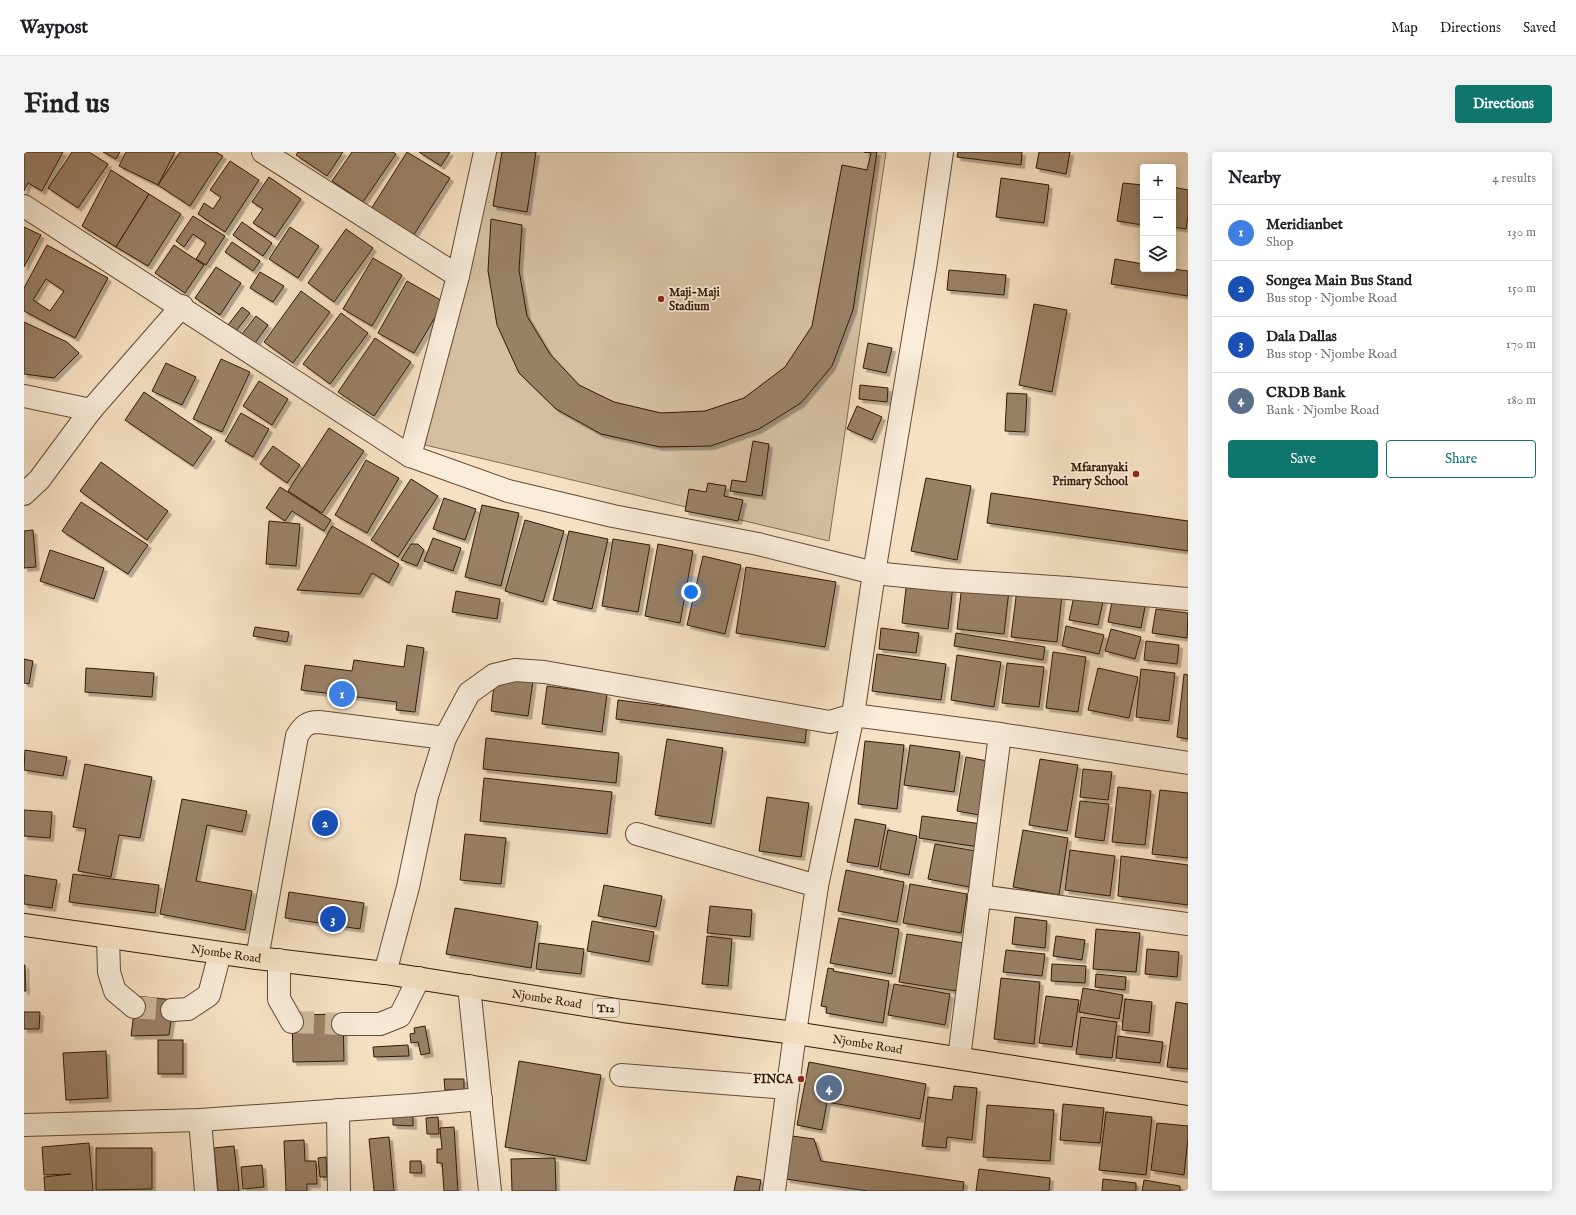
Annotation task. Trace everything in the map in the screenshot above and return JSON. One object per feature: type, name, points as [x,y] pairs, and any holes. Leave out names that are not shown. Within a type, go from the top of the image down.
[{"type":"highway","name":"Njombe Road","points":[[24,925],[257,958],[385,973],[623,1011],[795,1033],[1188,1094]]},
{"type":"street","points":[[263,152],[458,276]]},
{"type":"street","points":[[410,456],[458,276],[485,152]]},
{"type":"street","points":[[774,1191],[795,1033],[817,886],[853,715],[874,573],[926,262],[942,152]]},
{"type":"street","points":[[24,206],[182,306],[410,456],[508,491],[612,516],[758,544],[874,573],[1188,599]]},
{"type":"street","points":[[24,494],[39,480],[91,410],[182,306]]},
{"type":"street","points":[[24,396],[91,410]]},
{"type":"street","points":[[385,973],[408,887],[427,796],[445,738],[469,693],[494,675],[515,670],[544,672],[830,722],[853,715],[1000,734],[1188,763]]},
{"type":"street","points":[[257,958],[297,736],[304,726],[311,722],[319,722],[445,738]]},
{"type":"street","points":[[959,1058],[1000,734]]},
{"type":"street","points":[[637,834],[817,886]]},
{"type":"street","points":[[979,896],[1188,924]]},
{"type":"street","points":[[108,937],[109,972],[115,991],[134,1007]]},
{"type":"street","points":[[172,1010],[188,1010],[209,995],[220,953]]},
{"type":"street","points":[[278,960],[278,999],[292,1022]]},
{"type":"street","points":[[343,1024],[380,1024],[400,1016],[418,978]]},
{"type":"street","points":[[469,986],[490,1191]]},
{"type":"street","points":[[621,1074],[788,1088]]},
{"type":"street","points":[[24,1125],[200,1120],[481,1099]]},
{"type":"street","points":[[338,1110],[339,1191]]},
{"type":"street","points":[[200,1120],[206,1191]]},
{"type":"shaded area","name":"Maji-Maji Stadium","points":[[489,152],[886,152],[829,541],[425,445]]},
{"type":"building","points":[[25,152],[63,152],[42,191],[28,183],[24,191]]},
{"type":"building","points":[[72,152],[89,152],[108,164],[78,208],[48,188]]},
{"type":"building","points":[[103,152],[120,152],[116,159]]},
{"type":"building","points":[[126,152],[175,152],[158,185],[119,166]]},
{"type":"building","points":[[180,152],[216,152],[223,156],[190,206],[158,185]]},
{"type":"building","points":[[298,152],[343,152],[327,176],[296,155]]},
{"type":"building","points":[[352,152],[393,152],[396,154],[363,202],[332,181]]},
{"type":"building","points":[[407,152],[450,178],[413,236],[371,209]]},
{"type":"building","points":[[419,152],[450,152],[441,166]]},
{"type":"building","points":[[502,152],[536,152],[527,212],[493,206]]},
{"type":"building","points":[[864,152],[877,152],[853,310],[832,366],[801,403],[759,429],[711,446],[660,447],[601,434],[556,409],[519,373],[497,325],[488,271],[491,219],[522,225],[519,270],[527,316],[550,354],[579,385],[614,402],[661,413],[705,411],[744,398],[785,367],[812,326],[842,165],[867,170],[871,153]]},
{"type":"building","points":[[958,152],[1022,152],[1021,165],[957,157]]},
{"type":"building","points":[[1039,152],[1070,152],[1066,174],[1036,168]]},
{"type":"building","points":[[230,161],[259,180],[225,232],[198,214],[204,203],[213,209],[221,197],[210,190]]},
{"type":"building","points":[[111,170],[149,194],[116,247],[82,226]]},
{"type":"building","points":[[269,177],[301,199],[275,237],[253,223],[263,209],[252,202]]},
{"type":"building","points":[[1001,178],[1049,185],[1044,223],[996,217]]},
{"type":"building","points":[[1123,183],[1140,185],[1140,225],[1117,221]]},
{"type":"building","points":[[1176,188],[1188,190],[1188,216],[1186,229],[1176,227]]},
{"type":"building","points":[[149,194],[181,214],[148,266],[116,247]]},
{"type":"building","points":[[193,216],[225,236],[206,265],[196,259],[206,243],[193,234],[184,247],[176,241]]},
{"type":"building","points":[[242,222],[272,243],[263,256],[233,235]]},
{"type":"building","points":[[24,227],[41,235],[24,267]]},
{"type":"building","points":[[290,227],[319,246],[298,278],[269,259]]},
{"type":"building","points":[[346,229],[373,248],[334,302],[308,283]]},
{"type":"building","points":[[232,242],[260,261],[253,271],[225,252]]},
{"type":"building","points":[[47,245],[108,278],[75,338],[24,311],[24,288]],"holes":[[[46,279],[64,291],[50,311],[33,300]]]},
{"type":"building","points":[[174,245],[204,265],[185,293],[155,273]]},
{"type":"building","points":[[373,258],[402,275],[372,326],[343,309]]},
{"type":"building","points":[[1115,259],[1140,263],[1140,272],[1176,272],[1176,269],[1188,271],[1188,296],[1111,284]]},
{"type":"building","points":[[216,267],[241,283],[220,315],[195,298]]},
{"type":"building","points":[[949,270],[1006,275],[1004,295],[947,290]]},
{"type":"building","points":[[260,272],[284,286],[273,302],[250,288]]},
{"type":"building","points":[[407,281],[444,302],[414,353],[378,333]]},
{"type":"building","points":[[301,291],[330,312],[293,363],[264,342]]},
{"type":"building","points":[[1034,304],[1067,310],[1052,392],[1019,385]]},
{"type":"building","points":[[242,307],[250,313],[236,331],[228,325]]},
{"type":"building","points":[[341,313],[368,333],[330,384],[303,364]]},
{"type":"building","points":[[256,316],[268,325],[255,343],[242,334]]},
{"type":"building","points":[[24,322],[67,342],[79,353],[54,378],[24,374]]},
{"type":"building","points":[[375,338],[411,362],[374,416],[338,392]]},
{"type":"building","points":[[868,343],[892,348],[886,373],[863,368]]},
{"type":"building","points":[[221,359],[250,372],[222,432],[193,419]]},
{"type":"building","points":[[166,363],[196,377],[182,405],[152,391]]},
{"type":"building","points":[[259,381],[288,399],[272,425],[243,406]]},
{"type":"building","points":[[860,385],[888,388],[887,402],[859,399]]},
{"type":"building","points":[[144,392],[212,438],[193,466],[125,420]]},
{"type":"building","points":[[1007,393],[1027,394],[1025,432],[1005,431]]},
{"type":"building","points":[[857,406],[882,417],[872,440],[847,429]]},
{"type":"building","points":[[241,413],[269,429],[253,457],[225,441]]},
{"type":"building","points":[[329,428],[364,451],[322,513],[288,491]]},
{"type":"building","points":[[753,441],[769,444],[762,496],[730,491],[732,480],[746,482]]},
{"type":"building","points":[[273,446],[300,465],[287,483],[260,464]]},
{"type":"building","points":[[366,460],[399,478],[367,533],[335,515]]},
{"type":"building","points":[[101,462],[168,511],[147,540],[80,491]]},
{"type":"building","points":[[926,478],[971,486],[957,560],[911,551]]},
{"type":"building","points":[[411,479],[438,496],[398,557],[371,540]]},
{"type":"building","points":[[708,483],[726,486],[724,496],[743,500],[738,521],[685,511],[689,489],[706,492]]},
{"type":"building","points":[[280,487],[331,520],[324,531],[292,511],[285,521],[266,508]]},
{"type":"building","points":[[991,493],[1188,521],[1188,551],[987,523]]},
{"type":"building","points":[[444,498],[476,509],[465,540],[433,529]]},
{"type":"building","points":[[81,502],[148,545],[128,574],[62,531]]},
{"type":"building","points":[[482,505],[519,513],[501,586],[465,577]]},
{"type":"building","points":[[525,520],[564,531],[543,602],[505,591]]},
{"type":"building","points":[[269,521],[300,524],[296,566],[266,564]]},
{"type":"building","points":[[332,526],[399,564],[389,583],[372,573],[360,594],[297,590]]},
{"type":"building","points":[[33,530],[36,567],[24,568],[24,531]]},
{"type":"building","points":[[569,531],[608,539],[592,609],[553,600]]},
{"type":"building","points":[[433,538],[461,548],[453,571],[424,561]]},
{"type":"building","points":[[613,539],[650,545],[638,612],[602,606]]},
{"type":"building","points":[[411,544],[418,544],[424,550],[417,566],[401,560]]},
{"type":"building","points":[[658,544],[693,551],[680,623],[645,616]]},
{"type":"building","points":[[50,550],[104,568],[94,599],[40,581]]},
{"type":"building","points":[[703,556],[741,565],[725,634],[687,625]]},
{"type":"building","points":[[746,567],[836,582],[825,647],[736,633]]},
{"type":"building","points":[[907,580],[953,586],[948,629],[902,623]]},
{"type":"building","points":[[962,584],[1009,590],[1004,634],[957,629]]},
{"type":"building","points":[[1017,589],[1062,594],[1057,642],[1011,637]]},
{"type":"building","points":[[456,591],[500,599],[497,619],[452,612]]},
{"type":"building","points":[[1075,591],[1104,597],[1098,625],[1069,620]]},
{"type":"building","points":[[1113,596],[1146,602],[1141,628],[1108,622]]},
{"type":"building","points":[[1156,609],[1188,613],[1187,638],[1152,633]]},
{"type":"building","points":[[1066,626],[1104,635],[1099,654],[1062,646]]},
{"type":"building","points":[[255,627],[289,632],[287,642],[253,636]]},
{"type":"building","points":[[881,628],[919,633],[916,653],[879,649]]},
{"type":"building","points":[[1111,629],[1141,637],[1135,659],[1105,651]]},
{"type":"building","points":[[956,633],[1045,647],[1043,660],[954,646]]},
{"type":"building","points":[[1146,641],[1179,645],[1177,664],[1144,660]]},
{"type":"building","points":[[407,645],[424,648],[415,712],[396,710],[397,702],[301,690],[305,665],[352,671],[354,660],[404,667]]},
{"type":"building","points":[[1053,652],[1086,657],[1078,712],[1046,708]]},
{"type":"building","points":[[877,654],[946,664],[941,700],[872,691]]},
{"type":"building","points":[[957,655],[1001,662],[994,707],[951,700]]},
{"type":"building","points":[[24,659],[33,661],[29,684],[24,683]]},
{"type":"building","points":[[1007,663],[1044,667],[1039,707],[1002,703]]},
{"type":"building","points":[[86,668],[154,673],[152,697],[85,692]]},
{"type":"building","points":[[1098,668],[1138,677],[1129,718],[1088,710]]},
{"type":"building","points":[[1141,669],[1175,673],[1169,721],[1136,717]]},
{"type":"building","points":[[1184,674],[1188,675],[1188,739],[1177,737]]},
{"type":"building","points":[[495,676],[533,681],[528,716],[491,711]]},
{"type":"building","points":[[547,686],[607,694],[602,732],[542,724]]},
{"type":"building","points":[[618,700],[807,724],[805,743],[616,719]]},
{"type":"building","points":[[486,738],[619,753],[616,783],[483,769]]},
{"type":"building","points":[[667,739],[723,748],[711,824],[655,815]]},
{"type":"building","points":[[865,741],[904,745],[897,809],[858,804]]},
{"type":"building","points":[[910,745],[960,752],[954,792],[904,785]]},
{"type":"building","points":[[25,750],[67,757],[63,776],[24,770]]},
{"type":"building","points":[[966,757],[993,762],[985,816],[957,811]]},
{"type":"building","points":[[1040,759],[1078,765],[1067,831],[1029,825]]},
{"type":"building","points":[[85,764],[152,777],[140,838],[119,835],[111,877],[78,871],[86,829],[73,827]]},
{"type":"building","points":[[1083,769],[1112,772],[1108,800],[1080,797]]},
{"type":"building","points":[[484,778],[612,792],[607,834],[480,821]]},
{"type":"building","points":[[1118,787],[1151,791],[1145,845],[1112,842]]},
{"type":"building","points":[[1160,790],[1188,793],[1188,858],[1152,854]]},
{"type":"building","points":[[767,797],[809,803],[801,857],[759,851]]},
{"type":"building","points":[[182,799],[247,811],[242,832],[207,825],[196,881],[252,891],[245,930],[160,914]]},
{"type":"building","points":[[1080,801],[1109,804],[1104,841],[1075,837]]},
{"type":"building","points":[[24,810],[52,812],[50,838],[24,836]]},
{"type":"building","points":[[922,816],[982,824],[979,847],[919,838]]},
{"type":"building","points":[[855,819],[886,825],[878,867],[847,862]]},
{"type":"building","points":[[888,830],[917,836],[909,875],[880,869]]},
{"type":"building","points":[[1023,830],[1068,838],[1059,895],[1013,887]]},
{"type":"building","points":[[465,834],[506,838],[501,884],[460,880]]},
{"type":"building","points":[[935,844],[976,851],[969,887],[928,879]]},
{"type":"building","points":[[1070,850],[1115,856],[1110,896],[1065,890]]},
{"type":"building","points":[[1121,856],[1188,865],[1188,905],[1118,896]]},
{"type":"building","points":[[846,870],[904,882],[897,922],[838,911]]},
{"type":"building","points":[[73,874],[159,885],[155,913],[69,902]]},
{"type":"building","points":[[24,875],[57,880],[52,908],[24,904]]},
{"type":"building","points":[[910,884],[967,894],[961,933],[903,923]]},
{"type":"building","points":[[604,885],[662,896],[656,927],[598,916]]},
{"type":"building","points":[[289,892],[364,903],[360,929],[285,918]]},
{"type":"building","points":[[710,906],[752,910],[750,937],[707,933]]},
{"type":"building","points":[[455,908],[538,922],[531,968],[446,954]]},
{"type":"building","points":[[1015,917],[1047,921],[1045,948],[1012,944]]},
{"type":"building","points":[[839,918],[899,929],[892,974],[830,963]]},
{"type":"building","points":[[592,921],[654,932],[649,962],[587,951]]},
{"type":"building","points":[[1096,929],[1140,933],[1136,972],[1093,969]]},
{"type":"building","points":[[907,934],[964,943],[956,991],[899,982]]},
{"type":"building","points":[[707,936],[732,939],[728,986],[702,984]]},
{"type":"building","points":[[1056,936],[1085,940],[1082,960],[1053,956]]},
{"type":"building","points":[[539,943],[584,949],[581,974],[536,969]]},
{"type":"building","points":[[1147,949],[1179,952],[1177,977],[1145,974]]},
{"type":"building","points":[[1006,950],[1045,954],[1042,976],[1003,972]]},
{"type":"building","points":[[1052,964],[1086,966],[1085,983],[1051,981]]},
{"type":"building","points":[[25,965],[26,991],[24,991]]},
{"type":"building","points":[[828,968],[834,969],[833,971],[889,981],[883,1023],[826,1013],[827,1007],[821,1006]]},
{"type":"building","points":[[1096,974],[1126,977],[1125,990],[1095,987]]},
{"type":"building","points":[[1001,978],[1040,982],[1034,1044],[994,1039]]},
{"type":"building","points":[[894,984],[950,994],[945,1025],[888,1015]]},
{"type":"building","points":[[1083,988],[1123,995],[1119,1019],[1079,1012]]},
{"type":"building","points":[[136,996],[174,1000],[169,1035],[131,1036]]},
{"type":"building","points":[[1046,996],[1079,1000],[1072,1047],[1039,1043]]},
{"type":"building","points":[[1125,999],[1152,1002],[1149,1033],[1122,1030]]},
{"type":"building","points":[[1176,1002],[1188,1004],[1188,1069],[1167,1067]]},
{"type":"building","points":[[24,1012],[40,1012],[39,1029],[24,1029]]},
{"type":"building","points":[[343,1014],[344,1061],[293,1062],[292,1015]]},
{"type":"building","points":[[1081,1017],[1117,1022],[1112,1058],[1076,1054]]},
{"type":"building","points":[[425,1026],[430,1053],[421,1055],[418,1042],[411,1043],[410,1034],[415,1033],[414,1028]]},
{"type":"building","points":[[1118,1036],[1163,1042],[1160,1063],[1116,1058]]},
{"type":"building","points":[[158,1040],[183,1040],[183,1074],[158,1074]]},
{"type":"building","points":[[408,1045],[409,1056],[374,1057],[373,1047]]},
{"type":"building","points":[[106,1051],[108,1098],[66,1100],[63,1053]]},
{"type":"building","points":[[519,1061],[601,1075],[586,1161],[505,1147]]},
{"type":"building","points":[[809,1062],[926,1084],[920,1119],[827,1102],[822,1130],[797,1125]]},
{"type":"building","points":[[444,1079],[464,1079],[464,1090],[445,1090]]},
{"type":"building","points":[[954,1086],[977,1088],[972,1140],[947,1137],[946,1148],[922,1146],[928,1097],[952,1100]]},
{"type":"building","points":[[1063,1104],[1104,1108],[1100,1143],[1060,1140]]},
{"type":"building","points":[[987,1105],[1054,1110],[1050,1161],[983,1157]]},
{"type":"building","points":[[1106,1112],[1152,1117],[1146,1175],[1099,1170]]},
{"type":"building","points":[[393,1114],[413,1115],[413,1126],[393,1125]]},
{"type":"building","points":[[438,1117],[439,1134],[427,1134],[426,1118]]},
{"type":"building","points":[[1157,1123],[1188,1126],[1184,1175],[1151,1170]]},
{"type":"building","points":[[454,1127],[458,1191],[444,1191],[442,1163],[437,1163],[437,1149],[442,1149],[440,1128]]},
{"type":"building","points":[[792,1136],[814,1139],[821,1161],[964,1182],[963,1191],[868,1191],[786,1179]]},
{"type":"building","points":[[389,1137],[394,1191],[374,1191],[369,1139]]},
{"type":"building","points":[[304,1140],[305,1161],[316,1161],[317,1184],[307,1184],[307,1191],[286,1191],[284,1141]]},
{"type":"building","points":[[89,1143],[93,1191],[45,1191],[44,1177],[71,1174],[44,1175],[42,1147]]},
{"type":"building","points":[[234,1146],[239,1191],[218,1191],[214,1148]]},
{"type":"building","points":[[96,1148],[152,1148],[152,1189],[96,1190]]},
{"type":"building","points":[[326,1157],[327,1177],[320,1177],[318,1158]]},
{"type":"building","points":[[555,1158],[556,1191],[512,1191],[511,1159]]},
{"type":"building","points":[[410,1161],[421,1161],[422,1173],[410,1173]]},
{"type":"building","points":[[262,1165],[264,1187],[243,1189],[241,1167]]},
{"type":"building","points":[[979,1169],[1050,1178],[1049,1191],[976,1191]]},
{"type":"building","points":[[737,1176],[761,1180],[759,1191],[734,1191]]},
{"type":"building","points":[[1103,1179],[1136,1183],[1136,1191],[1102,1191]]},
{"type":"building","points":[[1144,1180],[1180,1186],[1180,1191],[1142,1191]]},
{"type":"tunnel","points":[[134,1007],[172,1010]]},
{"type":"tunnel","points":[[292,1022],[343,1024]]},
{"type":"place","name":"Maji-Maji Stadium","points":[[661,299]]},
{"type":"place","name":"Mfaranyaki Primary School","points":[[1136,474]]},
{"type":"place","name":"Meridianbet","points":[[342,694]]},
{"type":"place","name":"Songea Main Bus Stand","points":[[325,823]]},
{"type":"place","name":"Dala Dallas","points":[[333,919]]},
{"type":"place","name":"FINCA","points":[[801,1079]]},
{"type":"place","name":"CRDB Bank","points":[[829,1088]]}]
